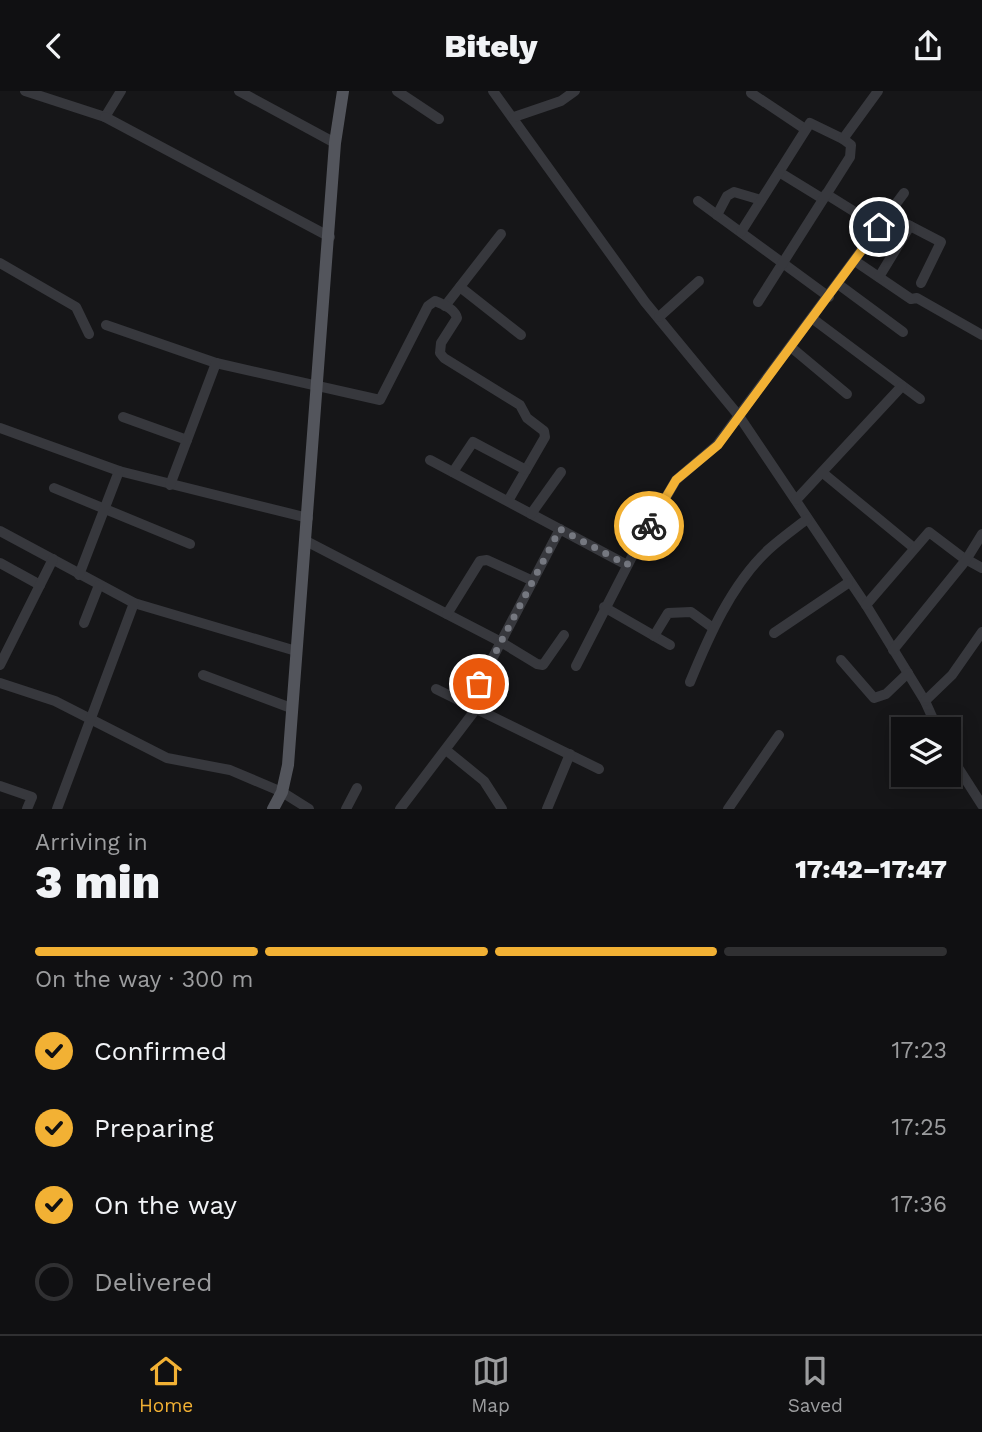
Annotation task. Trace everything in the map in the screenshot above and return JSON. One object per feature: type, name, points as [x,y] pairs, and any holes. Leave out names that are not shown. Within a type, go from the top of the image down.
[{"type":"main road","points":[[273,809],[282,792],[288,765],[335,143],[343,91]]},
{"type":"street","points":[[25,91],[105,117],[330,237]]},
{"type":"street","points":[[105,117],[121,91]]},
{"type":"street","points":[[239,91],[335,143]]},
{"type":"street","points":[[397,91],[439,119]]},
{"type":"street","points":[[493,91],[514,117],[572,204],[738,416],[796,500],[848,583],[866,605],[932,717]]},
{"type":"street","points":[[514,117],[561,101],[575,91]]},
{"type":"street","points":[[843,139],[878,91]]},
{"type":"street","points":[[751,93],[805,129]]},
{"type":"street","points":[[741,232],[805,129],[814,123],[851,145],[852,152],[758,302]]},
{"type":"street","points":[[779,172],[879,227]]},
{"type":"street","points":[[717,215],[727,196],[734,192],[761,200]]},
{"type":"street","points":[[576,666],[604,607],[676,480],[718,445],[904,193]]},
{"type":"street","points":[[698,201],[829,297]]},
{"type":"street","points":[[889,215],[941,242],[920,283]]},
{"type":"street","points":[[879,277],[910,226]]},
{"type":"street","points":[[445,306],[501,234]]},
{"type":"street","points":[[855,261],[911,299],[918,298],[980,331]]},
{"type":"street","points":[[0,263],[76,307],[89,334]]},
{"type":"street","points":[[659,317],[699,281]]},
{"type":"street","points":[[838,284],[903,332]]},
{"type":"street","points":[[460,287],[521,335]]},
{"type":"street","points":[[106,325],[216,363],[380,400],[428,306],[435,301],[454,311],[457,318],[441,343],[440,353],[444,358],[520,405],[527,418],[544,431],[545,437],[508,501]]},
{"type":"street","points":[[813,319],[920,398]]},
{"type":"street","points":[[792,348],[847,394]]},
{"type":"street","points":[[170,485],[216,363]]},
{"type":"street","points":[[796,500],[902,386]]},
{"type":"street","points":[[123,417],[187,440]]},
{"type":"street","points":[[0,428],[119,471],[308,518]]},
{"type":"street","points":[[453,472],[472,442],[526,470]]},
{"type":"street","points":[[430,460],[627,565]]},
{"type":"street","points":[[79,575],[119,471]]},
{"type":"street","points":[[531,514],[561,472]]},
{"type":"street","points":[[823,473],[914,548]]},
{"type":"street","points":[[54,488],[190,544]]},
{"type":"street","points":[[690,682],[713,628],[760,558],[807,519]]},
{"type":"street","points":[[400,809],[446,750],[472,707],[501,642],[560,529]]},
{"type":"street","points":[[0,531],[134,603],[296,651]]},
{"type":"street","points":[[866,605],[929,532],[965,559],[982,568]]},
{"type":"street","points":[[893,650],[982,534]]},
{"type":"street","points":[[306,541],[543,665],[564,635]]},
{"type":"street","points":[[0,665],[53,559]]},
{"type":"street","points":[[447,614],[480,561],[487,560],[533,581]]},
{"type":"street","points":[[0,563],[40,585]]},
{"type":"street","points":[[775,633],[848,583]]},
{"type":"street","points":[[84,622],[99,585]]},
{"type":"street","points":[[57,809],[134,603]]},
{"type":"street","points":[[604,607],[670,645]]},
{"type":"street","points":[[654,636],[668,613],[691,612],[713,628]]},
{"type":"street","points":[[925,701],[951,675],[982,632]]},
{"type":"street","points":[[841,660],[874,698],[886,694],[908,673]]},
{"type":"street","points":[[203,674],[291,708]]},
{"type":"street","points":[[0,683],[55,701],[167,758],[230,770],[282,792],[309,809]]},
{"type":"street","points":[[436,689],[599,769]]},
{"type":"street","points":[[728,809],[779,735]]},
{"type":"street","points":[[446,750],[484,781],[502,809]]},
{"type":"street","points":[[547,809],[570,754]]},
{"type":"street","points":[[961,771],[980,799]]},
{"type":"street","points":[[0,786],[32,797],[27,809]]},
{"type":"street","points":[[346,809],[357,788]]},
{"type":"way so far","points":[[479,684],[560,529],[627,565],[649,526]]},
{"type":"route","points":[[649,526],[676,480],[718,445],[879,227]]}]
